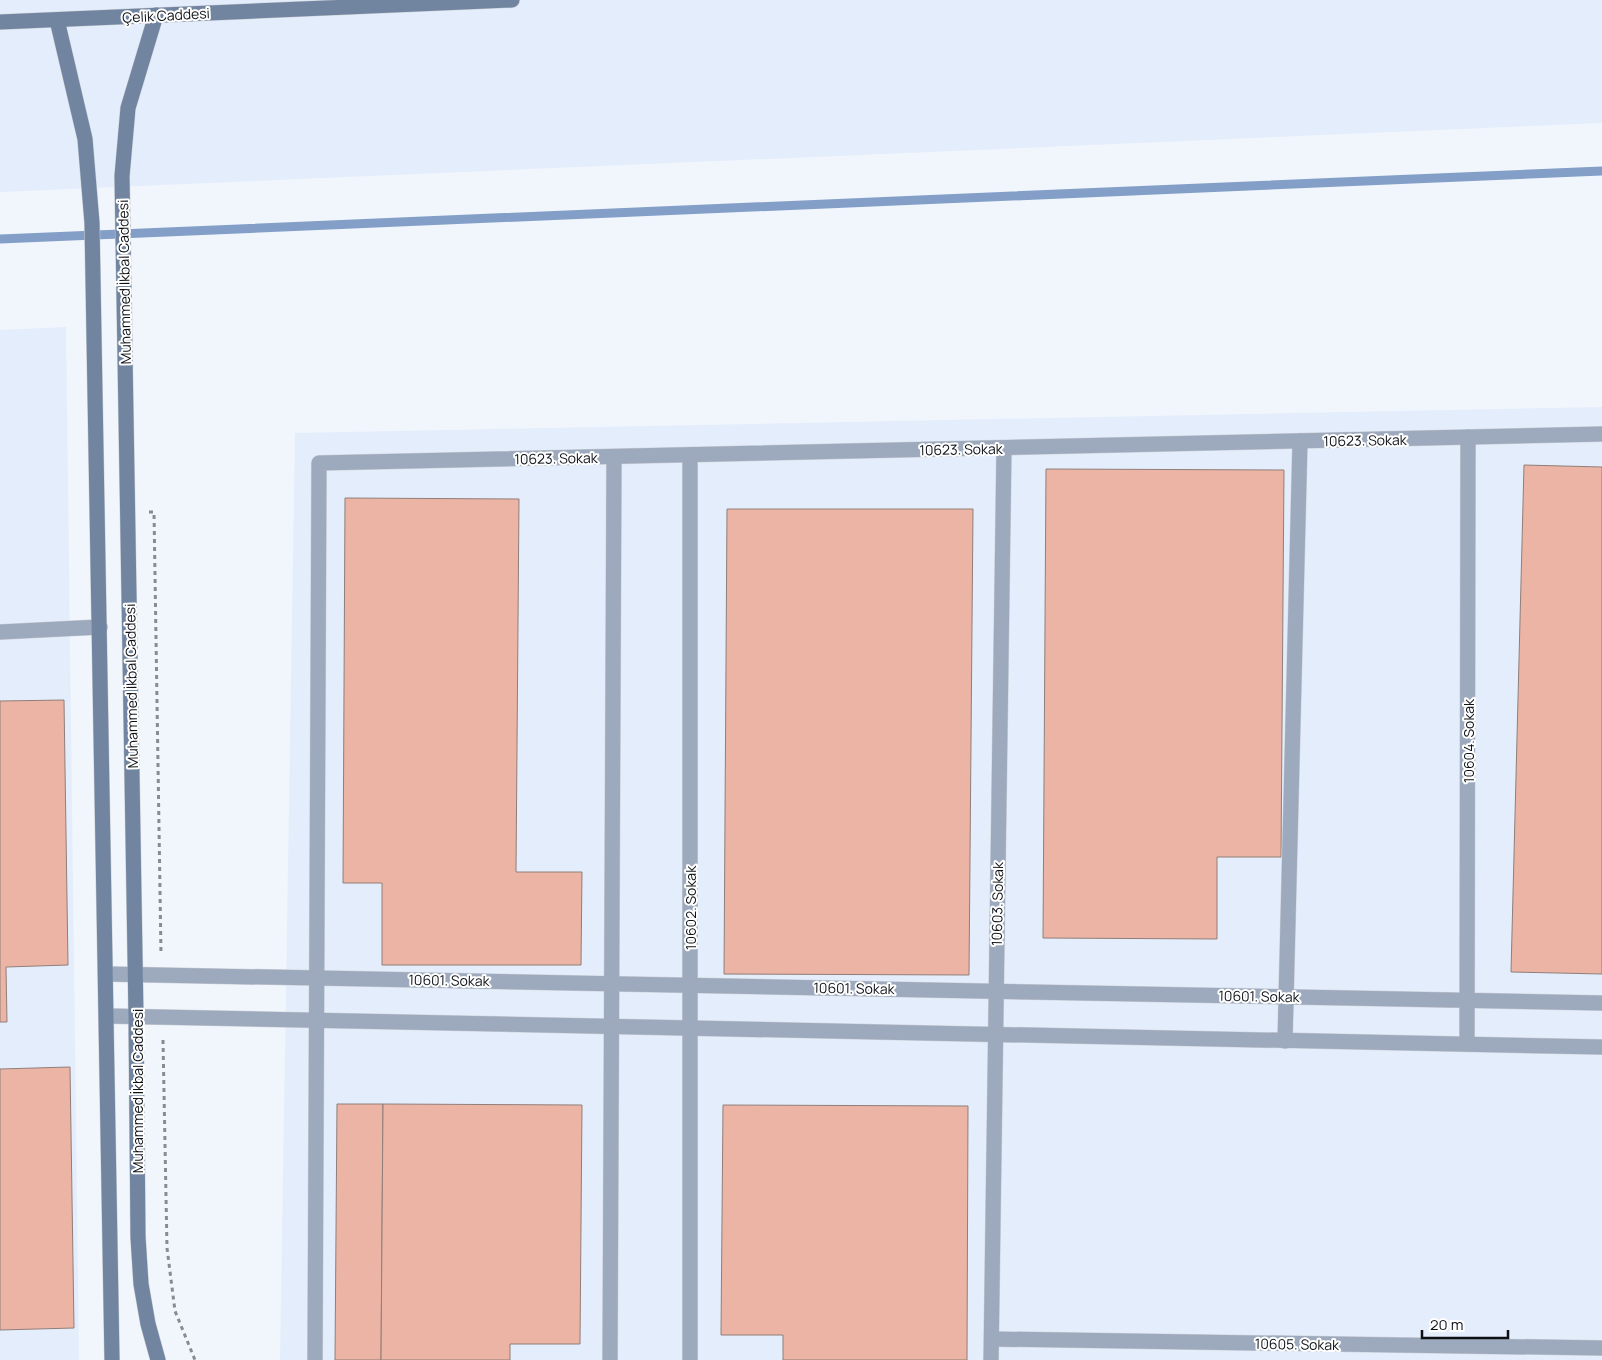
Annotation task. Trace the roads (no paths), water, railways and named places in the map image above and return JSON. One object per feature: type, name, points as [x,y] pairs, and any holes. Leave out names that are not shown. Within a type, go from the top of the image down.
[{"type":"street","name":"Çelik Caddesi","points":[[0,22],[156,15],[276,5],[512,0]]},
{"type":"street","name":"Muhammed İkbal Caddesi","points":[[156,15],[128,108],[122,176],[140,1274],[148,1324],[158,1360]]},
{"type":"street","name":"Muhammed İkbal Caddesi","points":[[57,20],[85,140],[89,175],[94,305],[112,1360]]},
{"type":"street","name":"10623. Sokak","points":[[316,977],[319,463],[1602,434]]},
{"type":"street","name":"10604. Sokak","points":[[1467,1044],[1468,437]]},
{"type":"street","points":[[1285,1041],[1300,441]]},
{"type":"street","name":"10603. Sokak","points":[[991,1360],[1004,448]]},
{"type":"street","name":"10602. Sokak","points":[[690,455],[690,1360]]},
{"type":"street","points":[[610,1360],[614,457]]},
{"type":"street","points":[[0,632],[100,627]]},
{"type":"street","name":"10601. Sokak","points":[[106,974],[1602,1002]]},
{"type":"street","points":[[315,1360],[316,977]]},
{"type":"street","points":[[107,1016],[1602,1047]]},
{"type":"street","name":"10605. Sokak","points":[[992,1340],[1602,1348]]},
{"type":"waterway","points":[[0,239],[1602,171]]}]
